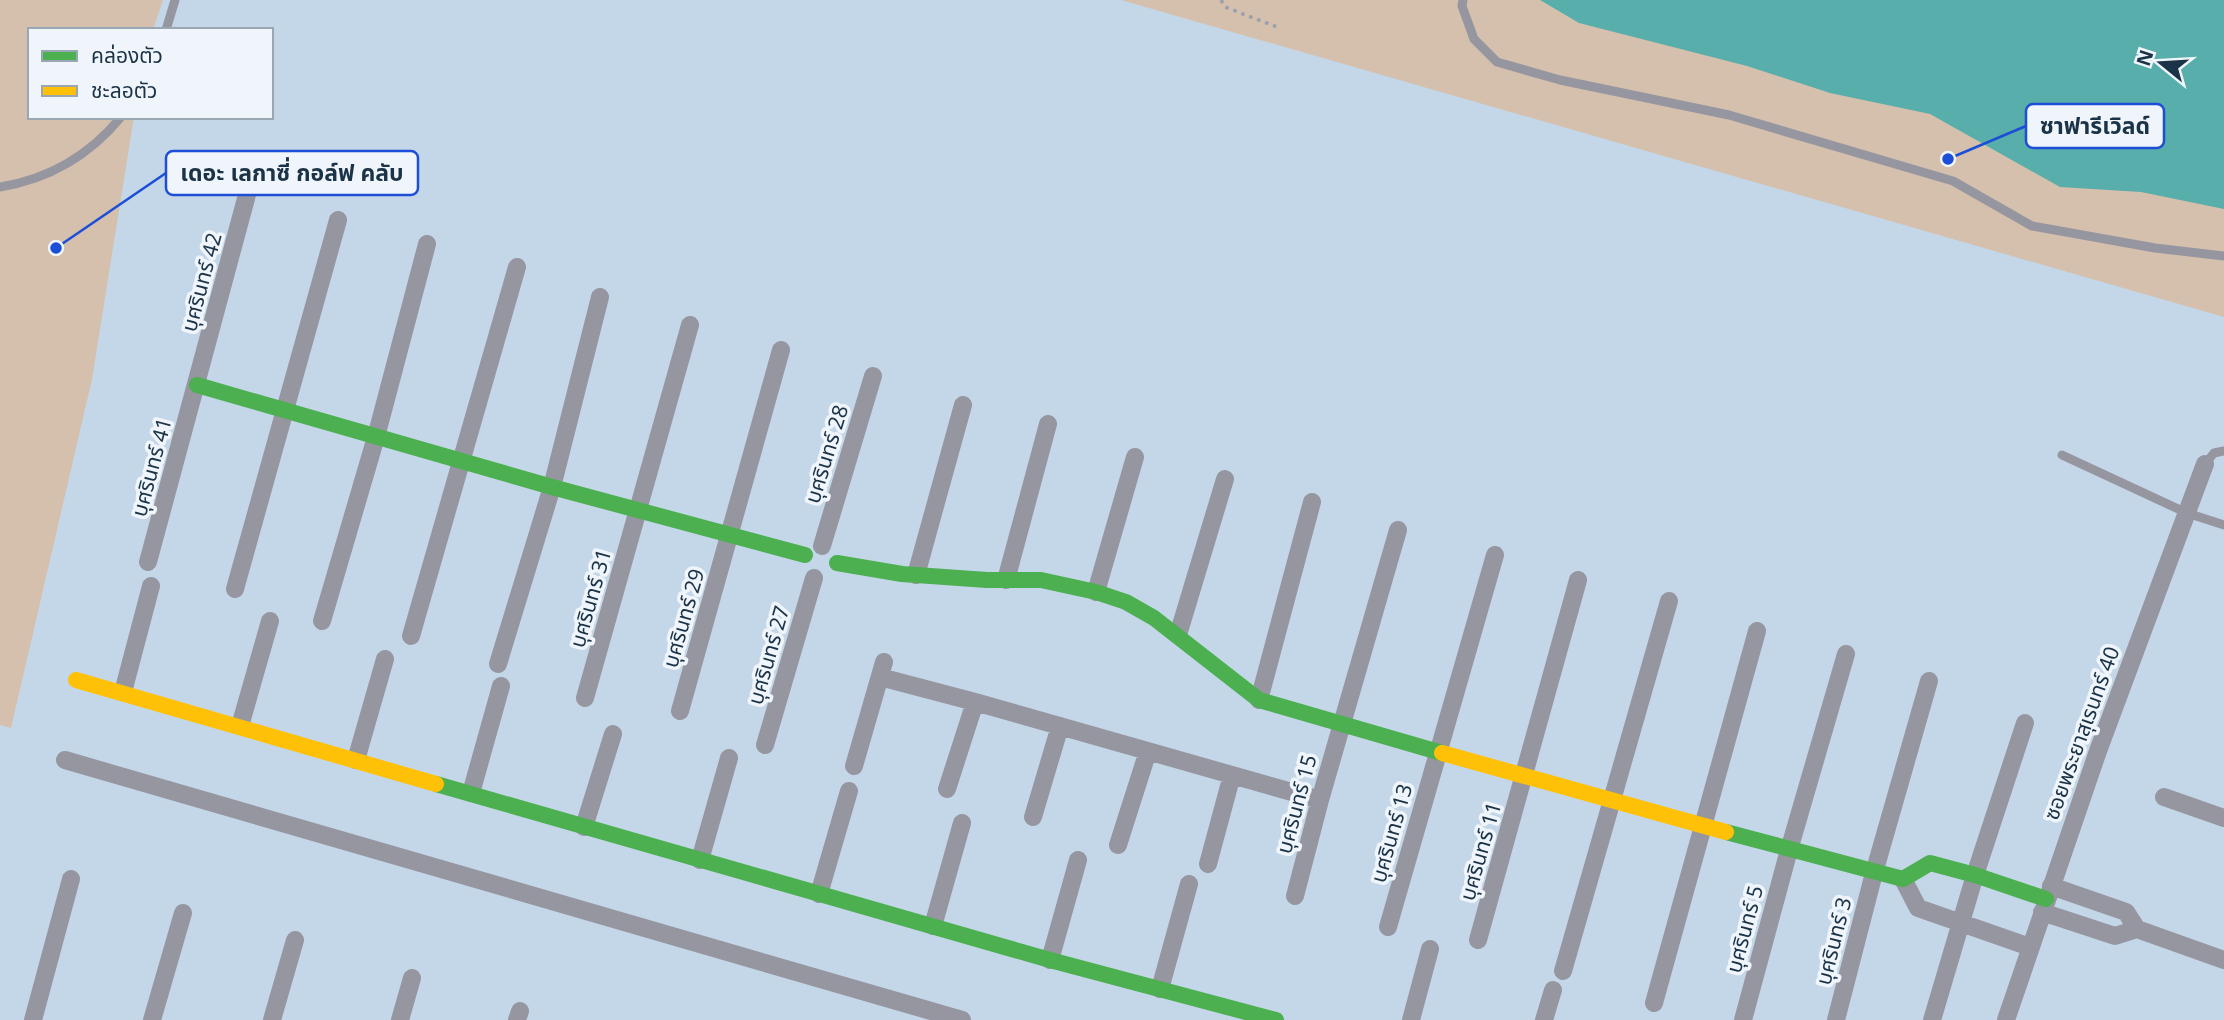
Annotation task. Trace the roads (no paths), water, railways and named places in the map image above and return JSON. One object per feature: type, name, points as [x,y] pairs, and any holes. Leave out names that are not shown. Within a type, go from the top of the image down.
[{"type":"street","name":"บุศรินทร์ 42","points":[[197,385],[248,191]]},
{"type":"street","points":[[234,589],[338,220]]},
{"type":"street","points":[[322,621],[376,437],[427,244]]},
{"type":"street","points":[[411,636],[517,267]]},
{"type":"street","points":[[498,664],[552,487],[600,297]]},
{"type":"street","name":"บุศรินทร์ 31","points":[[585,698],[690,325]]},
{"type":"street","name":"บุศรินทร์ 29","points":[[680,711],[781,350]]},
{"type":"street","name":"บุศรินทร์ 28","points":[[822,545],[873,376]]},
{"type":"street","points":[[197,385],[730,537],[805,555]]},
{"type":"street","name":"บุศรินทร์ 41","points":[[148,562],[197,385]]},
{"type":"street","points":[[916,575],[963,405]]},
{"type":"street","points":[[1006,580],[1048,424]]},
{"type":"street","points":[[1096,592],[1135,457]]},
{"type":"street","name":"ซอยพระยาสุเรนทร์ 40","points":[[2006,1020],[2098,751],[2205,464]]},
{"type":"street","points":[[1178,635],[1225,479]]},
{"type":"street","points":[[1259,700],[1312,502]]},
{"type":"street","name":"บุศรินทร์ 15","points":[[1296,895],[1341,724],[1398,530]]},
{"type":"street","points":[[822,545],[833,552],[835,569],[827,577],[814,578],[805,569],[805,555],[815,546],[822,545]]},
{"type":"street","name":"บุศรินทร์ 13","points":[[1388,927],[1495,555]]},
{"type":"street","points":[[836,563],[916,575],[1041,580],[1096,592],[1126,602],[1178,635],[1259,700],[1874,873],[1903,879],[1930,863],[2046,899],[2126,912],[2137,929]]},
{"type":"street","name":"บุศรินทร์ 27","points":[[765,745],[814,578]]},
{"type":"street","name":"บุศรินทร์ 11","points":[[1478,940],[1578,580]]},
{"type":"street","points":[[122,692],[151,586]]},
{"type":"street","points":[[1563,971],[1668,601]]},
{"type":"street","points":[[240,726],[270,621]]},
{"type":"street","points":[[1654,1003],[1757,631]]},
{"type":"street","name":"บุศรินทร์ 5","points":[[1744,1020],[1789,849],[1846,654]]},
{"type":"street","points":[[356,760],[385,659]]},
{"type":"street","points":[[855,766],[882,669],[975,702],[1320,800]]},
{"type":"street","points":[[76,680],[1051,960],[1276,1020]]},
{"type":"street","name":"บุศรินทร์ 3","points":[[1836,1020],[1874,873],[1930,681]]},
{"type":"street","points":[[471,793],[501,686]]},
{"type":"street","points":[[947,789],[975,702]]},
{"type":"street","points":[[1932,1020],[1975,875],[2025,723]]},
{"type":"street","points":[[1033,817],[1060,726]]},
{"type":"street","points":[[584,827],[613,734]]},
{"type":"street","points":[[1118,845],[1148,751]]},
{"type":"street","points":[[700,860],[729,758]]},
{"type":"street","points":[[65,760],[962,1020]]},
{"type":"street","points":[[1208,864],[1232,775]]},
{"type":"street","points":[[819,894],[849,791]]},
{"type":"street","points":[[2164,797],[2224,818]]},
{"type":"street","points":[[933,926],[962,823]]},
{"type":"street","points":[[1051,960],[1078,860]]},
{"type":"street","points":[[33,1020],[71,879]]},
{"type":"street","points":[[1903,879],[1918,908],[2030,947]]},
{"type":"street","points":[[1160,989],[1189,884]]},
{"type":"street","points":[[2046,899],[2115,936],[2137,929],[2224,960]]},
{"type":"street","points":[[152,1020],[183,914]]},
{"type":"street","points":[[272,1020],[295,940]]},
{"type":"street","points":[[1411,1020],[1430,949]]},
{"type":"street","points":[[400,1020],[412,978]]},
{"type":"street","points":[[1544,1020],[1553,989]]},
{"type":"lane","points":[[167,28],[175,0]]},
{"type":"lane","points":[[1463,0],[1462,6],[1474,39],[1497,62],[1560,80],[1729,115],[1953,181],[2032,226],[2142,246],[2224,256]]},
{"type":"lane","points":[[0,187],[30,182],[69,163],[107,134],[119,119]]},
{"type":"lane","points":[[2205,464],[2214,453],[2224,451]]},
{"type":"lane","points":[[2062,455],[2187,513],[2224,525]]},
{"type":"place","name":"ซาฟารีเวิลด์","points":[[1948,159]]},
{"type":"place","name":"เดอะ เลกาซี่ กอล์ฟ คลับ","points":[[56,248]]}]
